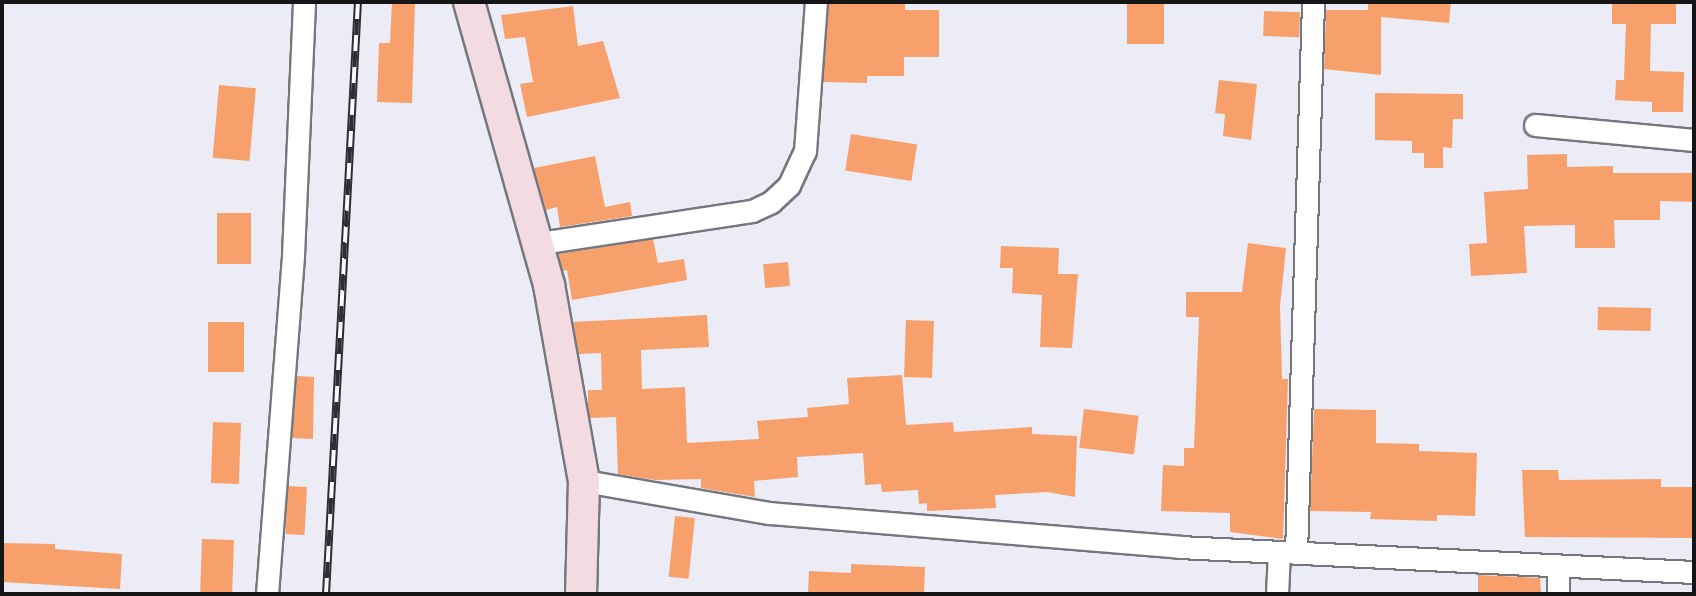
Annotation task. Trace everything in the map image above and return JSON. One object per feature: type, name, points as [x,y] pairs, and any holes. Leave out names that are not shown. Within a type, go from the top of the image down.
[{"type":"street","points":[[267,594],[293,255],[304,2]]},
{"type":"street","points":[[469,2],[540,243],[584,481],[580,594]]},
{"type":"street","points":[[540,243],[751,211],[771,202],[789,185],[805,151],[816,2]]},
{"type":"street","points":[[1277,594],[1288,553],[1313,2]]},
{"type":"street","points":[[1535,125],[1694,140]]},
{"type":"street","points":[[584,481],[769,513],[1288,553],[1694,572]]},
{"type":"street","points":[[1558,566],[1558,594]]},
{"type":"building","points":[[392,2],[415,2],[412,103],[377,102],[379,43],[390,43]]},
{"type":"building","points":[[829,2],[905,2],[905,10],[939,10],[939,57],[904,57],[904,76],[867,76],[867,83],[823,82]]},
{"type":"building","points":[[1127,2],[1164,2],[1164,44],[1127,44]]},
{"type":"building","points":[[1368,2],[1451,2],[1449,23],[1381,17],[1381,75],[1324,69],[1326,10],[1368,10]]},
{"type":"building","points":[[1612,2],[1676,2],[1676,24],[1651,24],[1650,71],[1684,72],[1683,112],[1652,112],[1652,102],[1615,100],[1616,80],[1624,80],[1626,24],[1612,24]]},
{"type":"building","points":[[573,6],[578,46],[603,41],[620,98],[527,117],[520,84],[533,82],[525,37],[505,39],[501,15]]},
{"type":"building","points":[[1264,11],[1300,12],[1299,37],[1263,36]]},
{"type":"building","points":[[1219,80],[1257,84],[1251,140],[1223,136],[1225,114],[1215,113]]},
{"type":"building","points":[[219,85],[256,88],[249,161],[213,158]]},
{"type":"building","points":[[1375,93],[1463,94],[1463,119],[1453,119],[1452,148],[1443,147],[1443,168],[1424,168],[1424,153],[1412,153],[1412,141],[1375,140]]},
{"type":"building","points":[[851,134],[917,144],[911,181],[845,171]]},
{"type":"building","points":[[1567,154],[1567,167],[1613,166],[1613,173],[1694,173],[1694,202],[1660,201],[1660,220],[1614,220],[1615,248],[1575,248],[1575,225],[1524,226],[1527,273],[1471,276],[1469,244],[1487,243],[1484,192],[1528,189],[1527,155]]},
{"type":"building","points":[[595,156],[605,207],[630,202],[632,216],[560,227],[557,207],[546,210],[534,168]]},
{"type":"building","points":[[217,213],[251,213],[251,264],[217,264]]},
{"type":"building","points":[[653,239],[658,263],[684,259],[687,280],[572,300],[567,270],[563,271],[558,254]]},
{"type":"building","points":[[1248,243],[1286,248],[1280,306],[1282,379],[1288,379],[1283,539],[1230,532],[1230,513],[1161,511],[1163,465],[1184,466],[1184,448],[1194,448],[1199,317],[1186,317],[1186,292],[1242,292]]},
{"type":"building","points":[[1001,246],[1059,248],[1058,274],[1078,274],[1072,348],[1040,347],[1042,295],[1012,293],[1013,268],[1000,268]]},
{"type":"building","points":[[788,262],[790,286],[765,288],[763,264]]},
{"type":"building","points":[[1598,307],[1651,308],[1651,331],[1598,330]]},
{"type":"building","points":[[707,315],[709,347],[641,350],[642,389],[685,387],[687,443],[759,439],[757,421],[808,417],[807,408],[849,404],[847,378],[902,375],[906,425],[953,422],[954,432],[1032,427],[1032,434],[1077,436],[1075,497],[1047,492],[995,495],[996,508],[927,511],[927,503],[919,504],[918,490],[882,492],[881,484],[865,485],[863,453],[797,457],[798,477],[754,481],[755,497],[701,488],[701,479],[655,480],[618,474],[616,417],[590,418],[588,406],[588,390],[602,390],[601,353],[579,354],[573,322]]},
{"type":"building","points":[[906,320],[934,321],[932,378],[904,377]]},
{"type":"building","points":[[208,322],[244,322],[244,372],[208,372]]},
{"type":"building","points":[[297,376],[314,377],[313,439],[292,438]]},
{"type":"building","points":[[1084,409],[1139,416],[1134,454],[1079,448]]},
{"type":"building","points":[[1314,409],[1376,410],[1376,443],[1419,444],[1419,451],[1477,453],[1475,516],[1437,515],[1437,521],[1370,519],[1371,512],[1310,511]]},
{"type":"building","points":[[213,422],[241,423],[239,484],[211,483]]},
{"type":"building","points":[[1522,470],[1558,470],[1559,480],[1661,479],[1661,487],[1694,487],[1694,538],[1525,537]]},
{"type":"building","points":[[288,486],[307,487],[304,535],[285,534]]},
{"type":"building","points":[[675,516],[695,518],[689,579],[669,577]]},
{"type":"building","points":[[202,539],[234,540],[232,594],[200,594]]},
{"type":"building","points":[[2,543],[55,544],[55,549],[122,554],[120,589],[2,582]]},
{"type":"building","points":[[851,564],[925,567],[924,594],[808,594],[809,571],[851,573]]},
{"type":"building","points":[[1478,575],[1540,578],[1541,594],[1478,594]]},
{"type":"railway","points":[[326,594],[358,2]]}]
